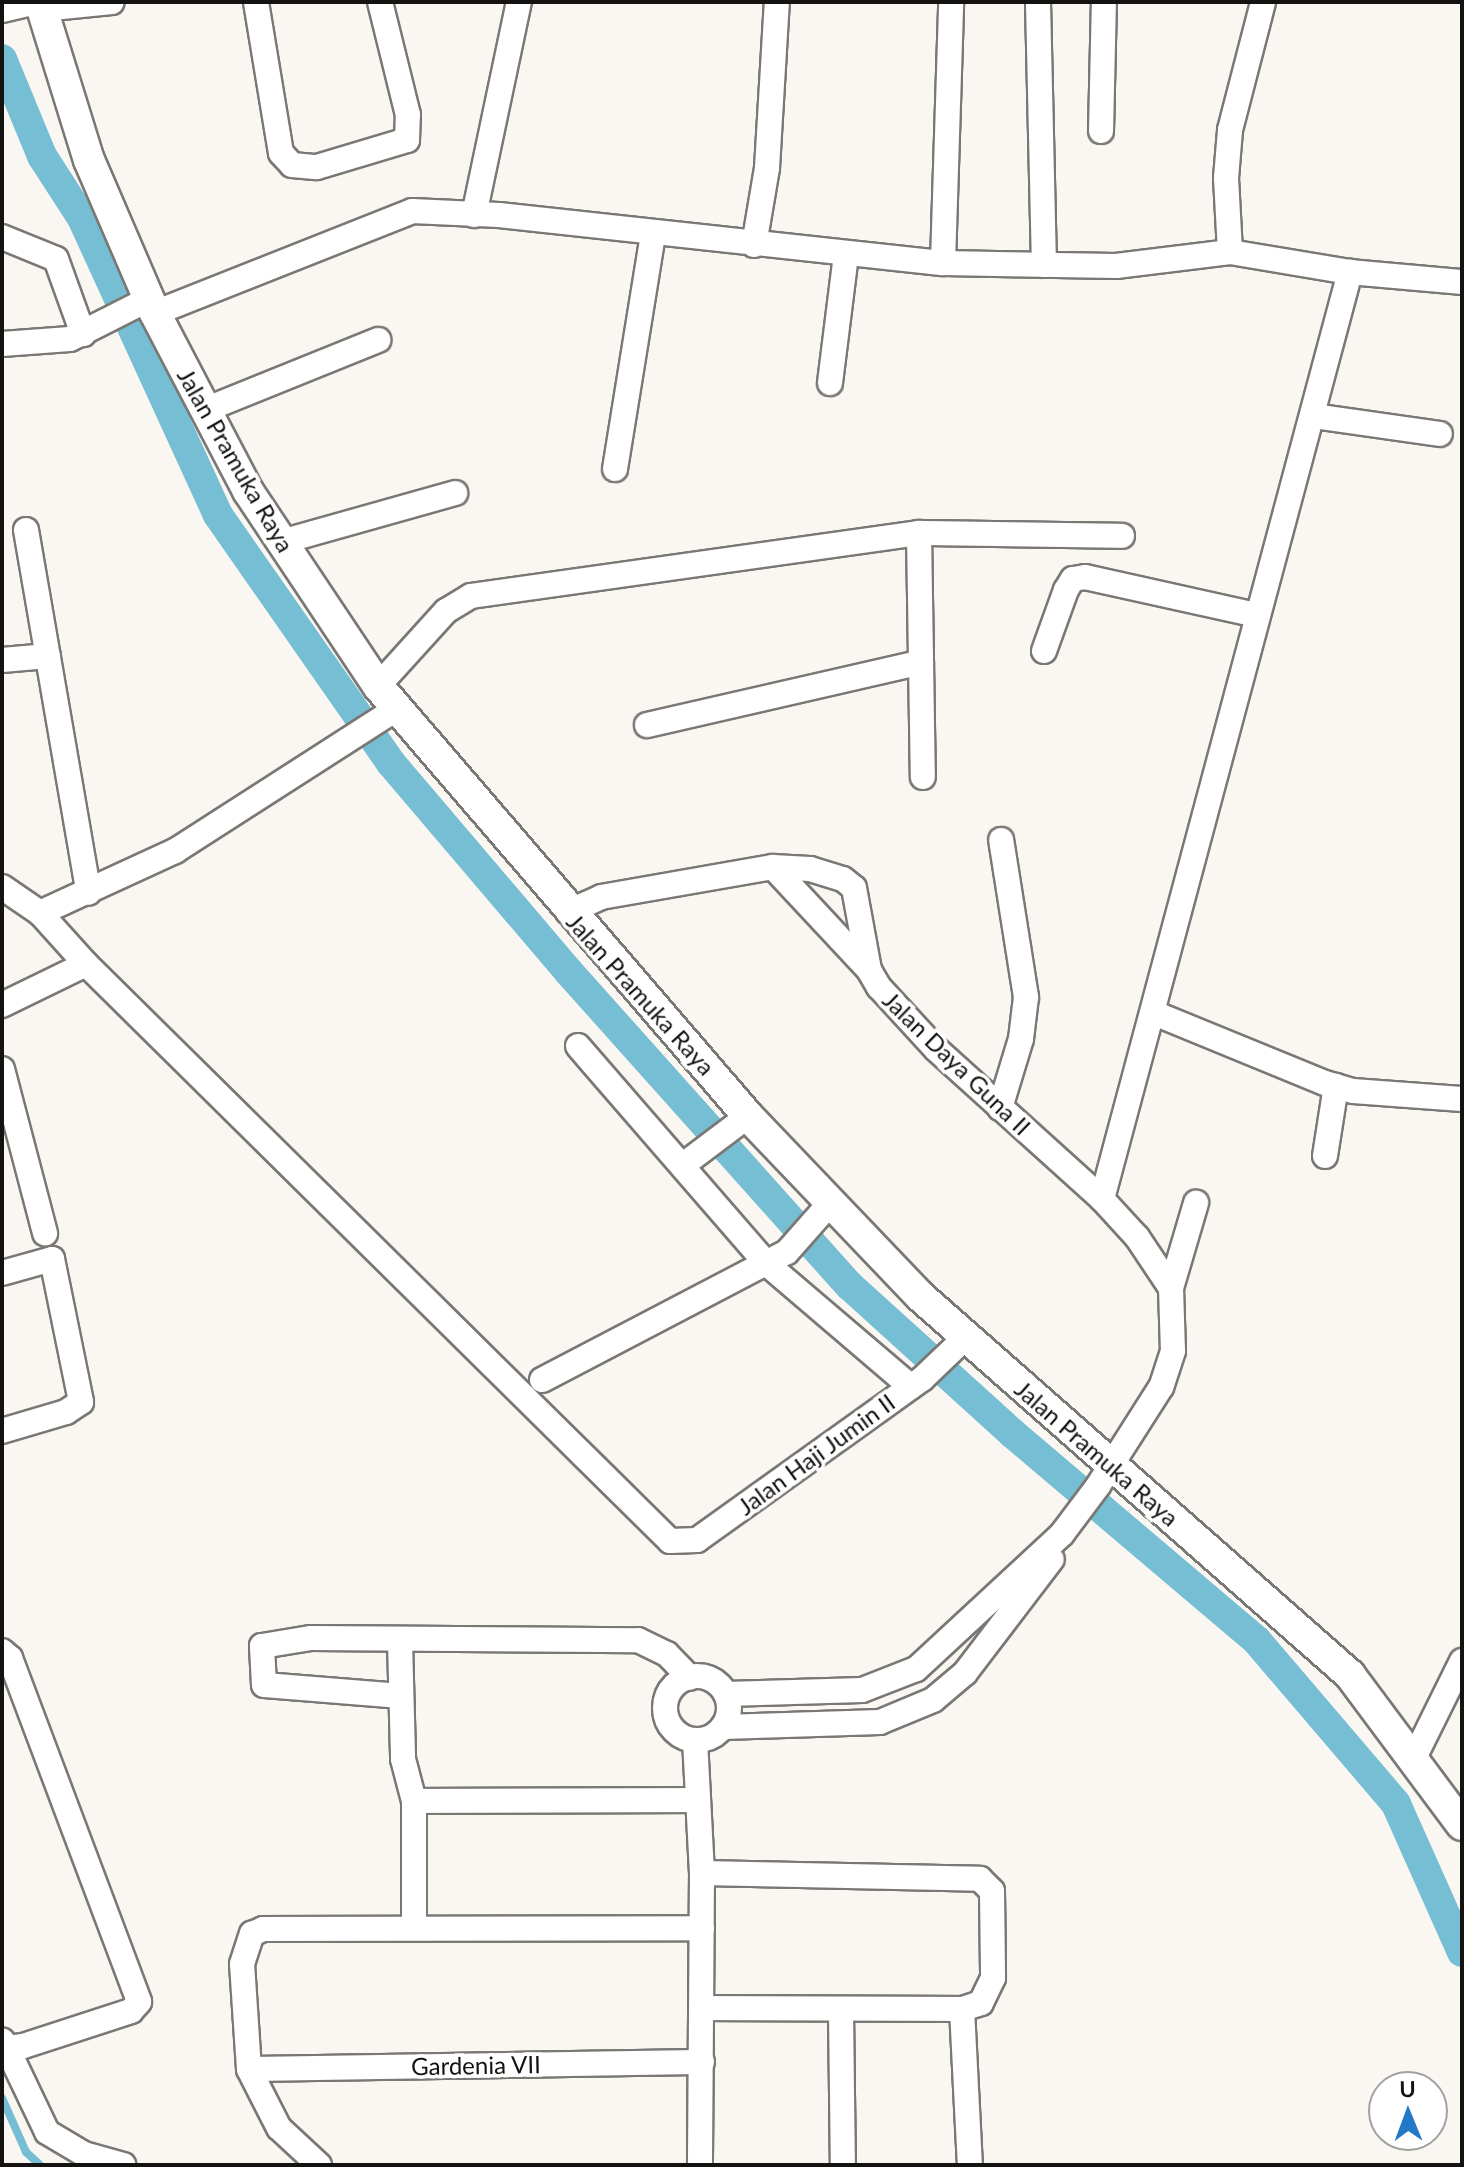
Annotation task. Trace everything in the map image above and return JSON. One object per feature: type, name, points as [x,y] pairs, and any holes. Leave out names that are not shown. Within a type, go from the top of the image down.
[{"type":"street","points":[[4,10],[40,4],[112,2]]},
{"type":"street","points":[[256,2],[281,153],[292,165],[317,167],[407,140],[408,115],[380,2]]},
{"type":"street","points":[[474,215],[519,2]]},
{"type":"street","points":[[754,245],[767,168],[777,2]]},
{"type":"street","points":[[943,263],[951,2]]},
{"type":"street","points":[[1038,2],[1044,265]]},
{"type":"street","points":[[1101,131],[1104,2]]},
{"type":"street","points":[[1230,252],[1226,178],[1230,130],[1263,2]]},
{"type":"street","name":"Jalan Pramuka Raya","points":[[40,4],[89,160],[147,305],[281,542],[385,705],[568,912],[737,1124],[826,1210],[956,1344],[1104,1477],[1350,1675],[1415,1756],[1462,1825]]},
{"type":"street","points":[[2,344],[34,345],[88,331],[147,305],[412,211],[943,263],[1116,266],[1230,252],[1350,272],[1462,282]]},
{"type":"street","points":[[615,469],[653,234]]},
{"type":"street","points":[[2,237],[56,259],[88,331]]},
{"type":"street","points":[[830,383],[846,255]]},
{"type":"street","points":[[1102,1199],[1154,1013],[1256,615],[1314,416],[1350,272]]},
{"type":"street","points":[[205,410],[378,340]]},
{"type":"street","points":[[1314,416],[1440,434]]},
{"type":"street","points":[[281,542],[455,493]]},
{"type":"street","points":[[26,530],[89,893]]},
{"type":"street","points":[[40,913],[175,851],[347,743],[385,705],[446,611],[471,596],[919,533],[1122,536]]},
{"type":"street","points":[[919,533],[923,777]]},
{"type":"street","points":[[1044,651],[1073,579],[1085,577],[1256,615]]},
{"type":"street","points":[[2,660],[48,656]]},
{"type":"street","points":[[647,725],[921,662]]},
{"type":"street","points":[[1000,1108],[1021,1039],[1026,997],[1001,840]]},
{"type":"street","points":[[773,867],[869,970]]},
{"type":"street","name":"Jalan Daya Guna II","points":[[568,912],[601,897],[773,867],[810,869],[843,879],[854,888],[869,970],[936,1049],[1102,1199],[1137,1237],[1171,1288]]},
{"type":"street","points":[[2,887],[40,913],[86,964],[2,1005]]},
{"type":"street","name":"Jalan Haji Jumin II","points":[[86,964],[659,1530],[681,1544],[697,1540],[916,1383],[956,1344]]},
{"type":"street","points":[[1154,1013],[1336,1086],[1462,1099]]},
{"type":"street","points":[[578,1046],[691,1159],[777,1258],[916,1383]]},
{"type":"street","points":[[2,1069],[45,1233]]},
{"type":"street","points":[[1325,1156],[1336,1086]]},
{"type":"street","points":[[691,1159],[737,1124]]},
{"type":"street","points":[[726,1694],[862,1690],[916,1669],[1062,1534],[1104,1477],[1161,1387],[1173,1351],[1171,1288],[1196,1203]]},
{"type":"street","points":[[542,1380],[777,1258],[826,1210]]},
{"type":"street","points":[[2,1273],[52,1259],[81,1402],[66,1412],[2,1431]]},
{"type":"street","points":[[723,1727],[729,1711],[726,1694],[711,1679],[690,1678],[672,1690],[665,1711],[675,1731],[695,1740],[723,1727],[880,1722],[933,1700],[965,1673],[1057,1552],[1062,1534]]},
{"type":"street","points":[[401,1696],[264,1685],[262,1646],[311,1638],[400,1641],[638,1640],[667,1654],[690,1678]]},
{"type":"street","points":[[400,1641],[403,1759],[414,1801],[414,1928]]},
{"type":"street","points":[[2,1651],[10,1658],[139,1997],[131,2011],[5,2044],[47,2132],[84,2154],[123,2165]]},
{"type":"street","points":[[1415,1756],[1462,1661]]},
{"type":"street","points":[[916,1669],[933,1700]]},
{"type":"street","points":[[695,1740],[702,1873],[704,2008],[700,2165]]},
{"type":"street","points":[[414,1801],[696,1800]]},
{"type":"street","points":[[702,1873],[964,1875],[980,1879],[992,1891],[993,1978],[981,2003],[962,2009],[841,2011],[704,2008]]},
{"type":"street","points":[[319,2165],[279,2128],[249,2069],[242,1964],[252,1934],[263,1929],[702,1928]]},
{"type":"street","points":[[962,2009],[970,2165]]},
{"type":"street","points":[[841,2011],[843,2165]]},
{"type":"street","name":"Gardenia VII","points":[[249,2069],[702,2062]]},
{"type":"waterway","points":[[2,59],[42,156],[82,218],[218,515],[391,763],[568,971],[850,1286],[1012,1433],[1257,1641],[1396,1804],[1462,1952]]},
{"type":"waterway","points":[[2,2098],[26,2152],[40,2165]]}]
